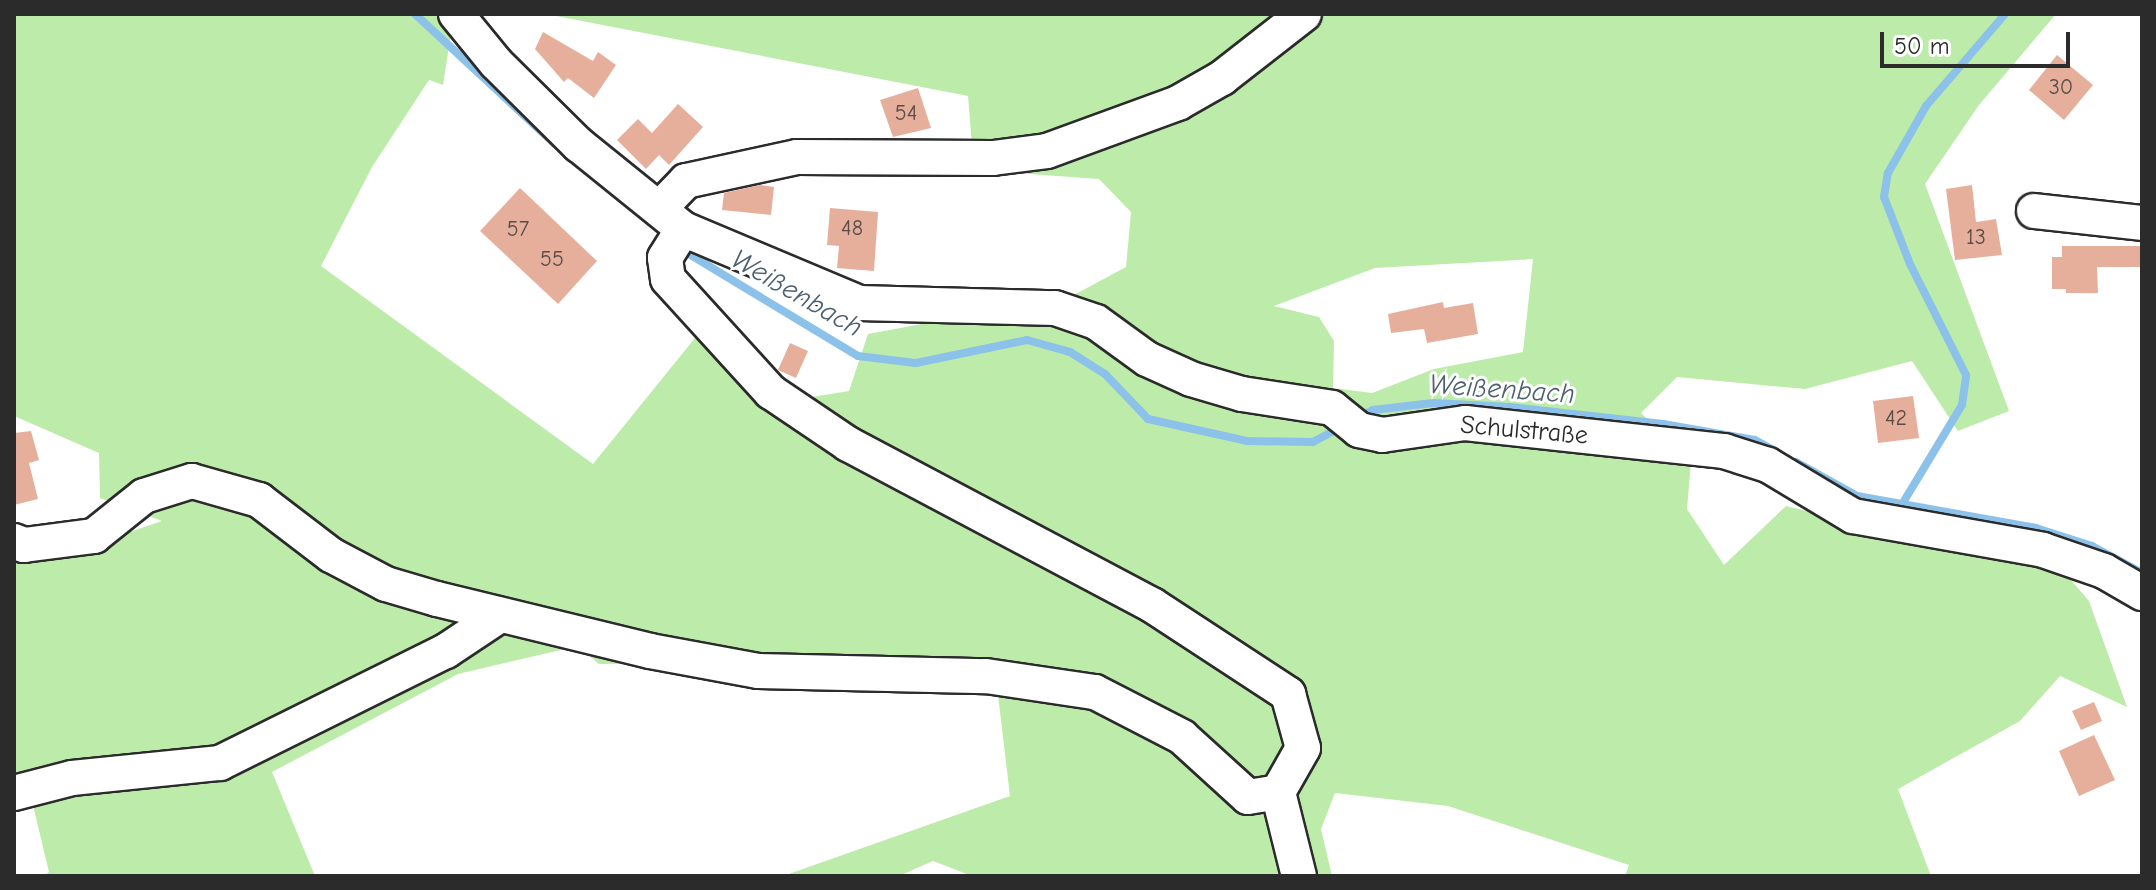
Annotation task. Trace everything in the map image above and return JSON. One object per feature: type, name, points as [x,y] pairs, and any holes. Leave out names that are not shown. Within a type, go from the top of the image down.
[{"type":"street","points":[[456,14],[496,63],[672,233]]},
{"type":"street","points":[[1299,876],[1278,792],[1303,748],[1288,694],[1152,605],[848,444],[771,392],[668,279],[672,233],[686,181],[797,157],[993,158],[1047,151],[1178,103],[1222,78],[1304,14]]},
{"type":"street","points":[[2034,211],[2142,223]]},
{"type":"street","name":"Schulstraße","points":[[672,233],[859,303],[1055,308],[1096,322],[1147,359],[1191,379],[1242,394],[1332,408],[1359,430],[1382,435],[1465,423],[1724,451],[1768,465],[1853,516],[2043,550],[2104,571],[2142,593]]},
{"type":"street","points":[[14,541],[24,545],[94,536],[144,496],[192,481],[259,500],[331,555],[386,584],[500,615],[758,671],[986,676],[1095,692],[1182,737],[1248,797],[1278,792]]},
{"type":"street","points":[[14,793],[72,778],[220,763],[446,651],[500,615]]},
{"type":"green space","points":[[14,14],[454,14],[443,85],[429,80],[372,167],[321,266],[593,464],[695,338],[748,375],[812,397],[849,391],[868,334],[1072,296],[1126,267],[1131,212],[1099,179],[974,170],[968,96],[546,14],[2056,14],[1979,105],[1925,184],[2009,411],[1958,431],[1912,361],[1805,389],[1677,377],[1641,413],[1691,461],[1687,509],[1724,565],[1786,506],[2064,572],[2089,601],[2127,707],[2060,676],[2020,721],[1898,789],[1931,876],[1625,876],[1629,865],[1448,806],[1335,793],[1321,829],[1332,876],[972,876],[933,861],[899,876],[783,876],[1010,796],[994,661],[599,664],[578,646],[458,674],[272,772],[315,876],[44,876],[49,872],[25,772],[14,774],[14,547],[100,542],[162,521],[100,498],[99,453],[14,416]],"holes":[[[1533,259],[1523,352],[1434,369],[1372,393],[1333,388],[1334,341],[1319,317],[1274,306],[1375,268]]]},
{"type":"building","points":[[543,32],[593,61],[598,52],[616,65],[594,98],[568,78],[564,82],[535,49]]},
{"type":"building","points":[[2057,55],[2093,85],[2064,120],[2029,90]]},
{"type":"building","points":[[918,88],[931,128],[893,137],[880,100]]},
{"type":"building","points":[[678,104],[703,127],[669,165],[659,155],[646,169],[617,140],[638,119],[652,133]]},
{"type":"building","points":[[760,185],[774,187],[771,215],[722,210],[724,193]]},
{"type":"building","points":[[1972,185],[1976,222],[1996,219],[2002,255],[1955,260],[1946,189]]},
{"type":"building","points":[[520,188],[597,261],[558,304],[480,231]]},
{"type":"building","points":[[830,208],[878,212],[874,271],[837,268],[839,246],[827,245]]},
{"type":"building","points":[[2062,246],[2142,246],[2142,267],[2097,267],[2098,293],[2066,293],[2066,289],[2052,289],[2052,257],[2062,257]]},
{"type":"building","points":[[1443,302],[1444,308],[1473,303],[1478,334],[1427,343],[1424,329],[1391,333],[1388,314]]},
{"type":"building","points":[[790,343],[808,351],[796,378],[778,370]]},
{"type":"building","points":[[1913,396],[1919,438],[1878,443],[1873,401]]},
{"type":"building","points":[[31,431],[39,460],[29,463],[38,499],[14,505],[14,433]]},
{"type":"building","points":[[2094,702],[2102,721],[2081,730],[2072,711]]},
{"type":"building","points":[[2094,735],[2115,780],[2079,796],[2059,751]]},
{"type":"waterway","name":"Weißenbach","points":[[415,14],[555,144]]},
{"type":"waterway","points":[[1901,506],[1962,405],[1966,375],[1910,264],[1884,197],[1888,173],[1926,106],[2005,14]]},
{"type":"waterway","name":"Weißenbach","points":[[679,248],[858,356],[916,363],[1027,340],[1070,352],[1105,374],[1148,419],[1247,441],[1313,442],[1343,426]]},
{"type":"waterway","name":"Weißenbach","points":[[1358,417],[1373,410],[1433,403],[1510,407],[1663,424],[1755,440],[1777,452]]},
{"type":"waterway","name":"Weißenbach","points":[[1796,462],[1857,496],[2036,528],[2092,546],[2142,573]]}]
